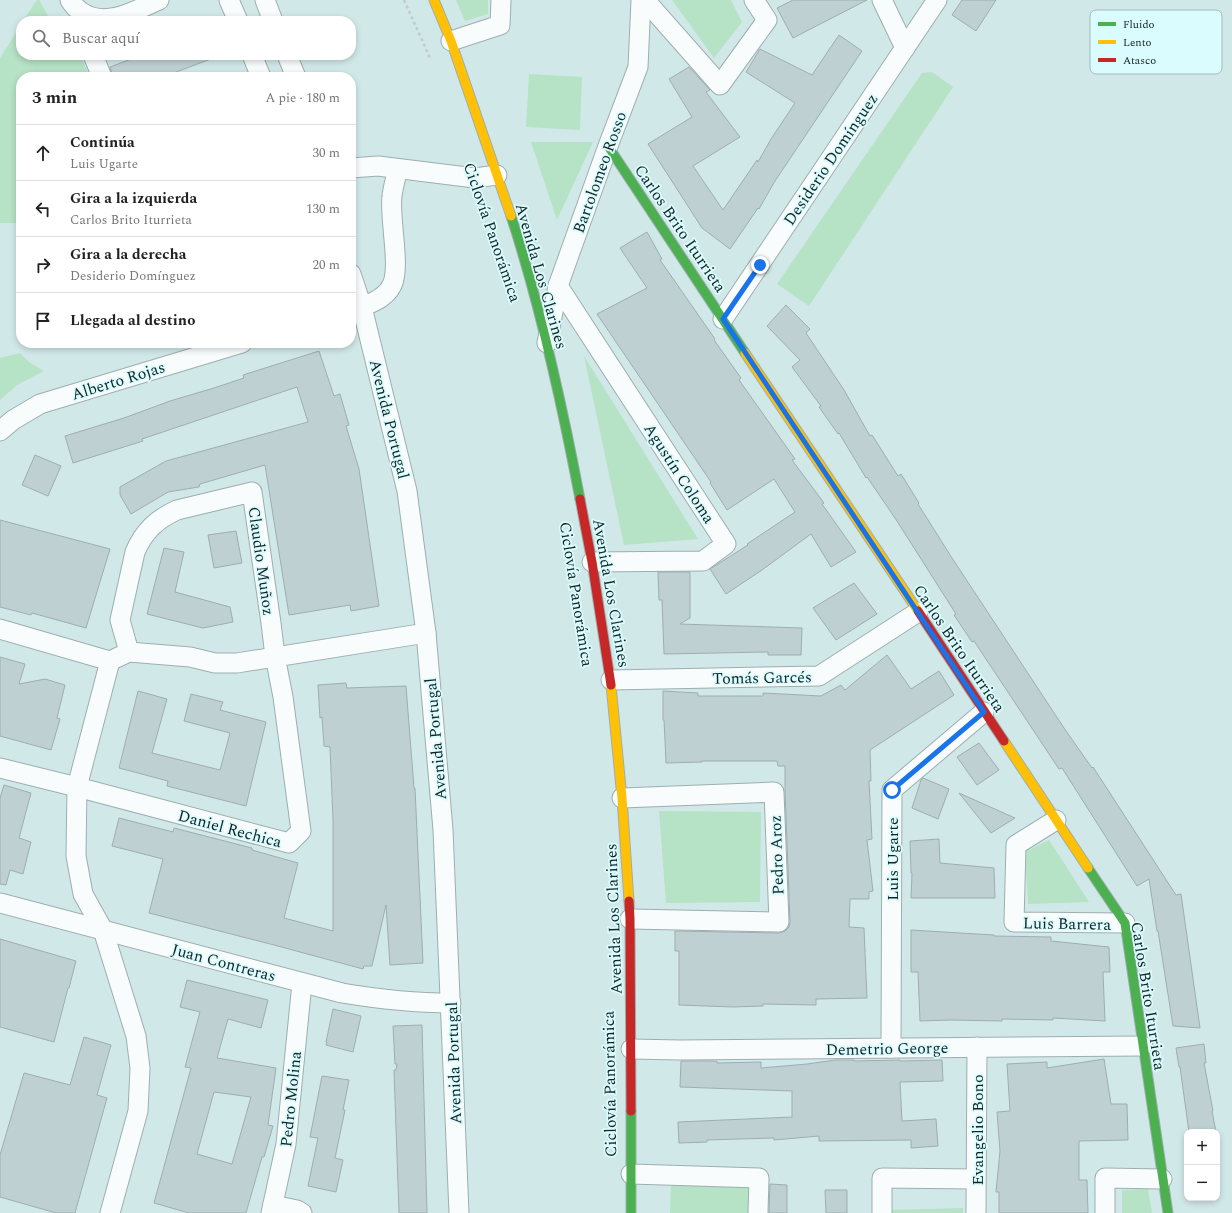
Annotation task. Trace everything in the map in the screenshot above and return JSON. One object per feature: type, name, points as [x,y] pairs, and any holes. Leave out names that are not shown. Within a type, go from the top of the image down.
[{"type":"street","points":[[70,0],[79,10],[88,16]]},
{"type":"street","points":[[120,16],[159,0]]},
{"type":"street","points":[[230,0],[236,16]]},
{"type":"street","points":[[265,0],[271,16]]},
{"type":"street","name":"Avenida Los Clarines","points":[[434,0],[451,41],[519,241],[547,343],[572,456],[592,562],[611,680],[622,798],[630,919],[632,1213]]},
{"type":"street","points":[[451,41],[500,25],[501,0]]},
{"type":"street","name":"Bartolomeo Rosso","points":[[547,343],[558,286],[638,67],[641,0]]},
{"type":"street","points":[[645,0],[720,85],[767,20],[754,0]]},
{"type":"street","points":[[882,0],[905,48]]},
{"type":"street","name":"Desiderio Domínguez","points":[[723,319],[937,0]]},
{"type":"street","points":[[95,60],[100,72]]},
{"type":"street","points":[[254,60],[259,72]]},
{"type":"street","points":[[289,60],[294,72]]},
{"type":"street","name":"Carlos Brito Iturrieta","points":[[608,146],[1125,923],[1168,1213]]},
{"type":"street","points":[[356,168],[378,166],[475,178],[497,175]]},
{"type":"street","points":[[356,308],[383,297],[393,285],[396,267],[393,238],[392,196],[398,168]]},
{"type":"street","name":"Agustín Coloma","points":[[558,286],[726,544],[703,561],[592,562]]},
{"type":"street","name":"Avenida Portugal","points":[[356,308],[407,491],[426,633],[443,830],[451,1003],[458,1213]]},
{"type":"street","name":"Alberto Rojas","points":[[0,431],[13,420],[40,404],[225,348]]},
{"type":"street","name":"Claudio Muñoz","points":[[129,652],[120,620],[135,552],[146,531],[155,522],[178,510],[252,492],[271,623],[274,656]]},
{"type":"street","name":"Tomás Garcés","points":[[611,680],[819,676],[918,612]]},
{"type":"street","points":[[0,629],[110,661],[129,652],[190,657],[215,663],[237,663],[426,633]]},
{"type":"street","name":"Daniel Rechica","points":[[77,787],[289,843],[301,831],[283,697],[274,656]]},
{"type":"street","points":[[110,661],[77,787],[76,856],[83,894],[103,930],[136,1036],[140,1068],[138,1112],[110,1213]]},
{"type":"street","name":"Luis Ugarte","points":[[891,1048],[892,790],[984,712]]},
{"type":"street","points":[[0,768],[77,787]]},
{"type":"street","name":"Pedro Aroz","points":[[622,798],[774,792],[779,922],[630,919]]},
{"type":"street","name":"Luis Barrera","points":[[1056,820],[1016,845],[1014,922],[1125,923]]},
{"type":"street","name":"Juan Contreras","points":[[0,903],[342,993],[421,1003],[451,1003]]},
{"type":"street","name":"Pedro Molina","points":[[272,1209],[286,1144],[302,983]]},
{"type":"street","name":"Demetrio George","points":[[631,1049],[680,1050],[1143,1046]]},
{"type":"street","name":"Evangelio Bono","points":[[976,1213],[977,1047]]},
{"type":"street","points":[[631,1174],[759,1178],[758,1213]]},
{"type":"street","points":[[882,1213],[882,1178],[976,1179]]},
{"type":"street","points":[[1105,1213],[1105,1178],[1162,1179]]},
{"type":"street","points":[[272,1209],[297,1210],[302,1213]]},
{"type":"path","points":[[404,0],[431,61]]},
{"type":"green space","points":[[37,0],[39,0],[48,16],[26,16]]},
{"type":"green space","points":[[456,0],[488,0],[488,14],[465,21]]},
{"type":"green space","points":[[672,0],[731,0],[742,22],[714,58]]},
{"type":"green space","points":[[16,33],[16,60],[82,60],[88,72],[16,72],[16,223],[0,223],[0,58]]},
{"type":"green space","points":[[932,72],[953,87],[809,306],[777,284],[922,73]]},
{"type":"green space","points":[[529,74],[582,77],[580,130],[526,127]]},
{"type":"green space","points":[[531,142],[593,142],[557,220]]},
{"type":"green space","points":[[20,353],[29,362],[44,371],[17,385],[0,400],[0,358]]},
{"type":"green space","points":[[584,356],[698,539],[624,545]]},
{"type":"green space","points":[[659,811],[761,812],[760,902],[666,903]]},
{"type":"green space","points":[[1049,840],[1089,902],[1028,904],[1025,852]]},
{"type":"green space","points":[[671,1183],[751,1184],[751,1213],[670,1213]]},
{"type":"green space","points":[[1148,1189],[1152,1213],[1122,1213],[1122,1190]]},
{"type":"green space","points":[[963,1208],[963,1213],[891,1213],[891,1210]]},
{"type":"building","points":[[793,0],[867,0],[793,38],[777,8]]},
{"type":"building","points":[[962,0],[996,0],[976,31],[952,15]]},
{"type":"building","points":[[839,35],[862,51],[775,181],[759,209],[758,208],[730,249],[702,228],[648,144],[692,117],[669,79],[689,67],[710,90],[706,92],[740,137],[693,166],[723,210],[757,160],[758,162],[771,139],[795,103],[746,72],[760,49],[812,75]]},
{"type":"building","points":[[129,60],[208,60],[176,72],[112,72],[110,67]]},
{"type":"building","points":[[647,232],[662,259],[660,260],[741,378],[739,380],[795,459],[792,460],[824,503],[822,504],[856,552],[831,567],[811,534],[726,594],[710,569],[748,545],[747,544],[795,512],[774,479],[727,510],[710,483],[711,482],[597,314],[647,288],[620,248]]},
{"type":"building","points":[[786,305],[810,329],[806,333],[844,390],[870,436],[872,435],[898,476],[901,474],[952,558],[1064,728],[1092,768],[1093,767],[1176,895],[1181,894],[1200,1028],[1173,1026],[1149,879],[1137,886],[1062,768],[1059,769],[974,641],[972,642],[895,518],[867,477],[866,478],[839,433],[838,434],[819,407],[821,406],[792,367],[800,360],[767,326]]},
{"type":"building","points":[[319,351],[334,396],[340,394],[349,425],[346,426],[359,469],[379,606],[351,611],[350,605],[289,615],[265,465],[200,484],[199,487],[168,492],[131,514],[120,495],[120,487],[166,461],[308,422],[297,387],[142,439],[143,441],[73,463],[65,436],[244,378],[243,375]]},
{"type":"building","points":[[35,455],[61,466],[48,496],[22,485]]},
{"type":"building","points":[[0,520],[110,549],[86,628],[32,613],[31,615],[0,607]]},
{"type":"building","points":[[236,531],[242,563],[214,568],[208,535]]},
{"type":"building","points":[[164,548],[184,552],[175,592],[230,607],[233,622],[203,628],[147,614]]},
{"type":"building","points":[[658,572],[690,572],[690,618],[680,624],[802,628],[801,655],[768,655],[768,652],[664,654],[662,600],[659,600]]},
{"type":"building","points":[[854,583],[877,614],[836,640],[813,608]]},
{"type":"building","points":[[887,655],[911,689],[939,671],[954,695],[870,750],[871,781],[869,781],[872,839],[867,840],[873,891],[869,892],[869,899],[850,899],[849,927],[864,928],[867,998],[816,999],[816,1005],[763,1004],[763,1006],[733,1007],[679,1005],[679,951],[675,951],[675,931],[779,933],[785,931],[789,927],[785,766],[778,766],[777,761],[702,761],[666,763],[663,720],[663,691],[698,693],[698,696],[763,696],[763,693],[821,696],[841,685],[845,690]]},
{"type":"building","points":[[0,657],[25,664],[19,684],[45,679],[65,685],[57,718],[60,719],[51,750],[0,736]]},
{"type":"building","points":[[346,683],[347,688],[406,686],[415,788],[423,963],[390,965],[386,905],[372,966],[364,966],[363,969],[149,913],[163,859],[112,846],[119,818],[173,832],[174,828],[252,848],[252,850],[298,863],[284,918],[333,931],[333,820],[330,747],[324,746],[322,717],[320,718],[318,685]]},
{"type":"building","points":[[138,691],[167,699],[152,753],[220,770],[230,733],[184,721],[191,694],[223,702],[220,710],[266,722],[246,806],[167,786],[168,781],[119,768]]},
{"type":"building","points":[[979,743],[999,770],[977,785],[957,757]]},
{"type":"building","points":[[923,778],[949,789],[938,819],[912,808]]},
{"type":"building","points":[[4,785],[31,793],[19,838],[31,842],[23,874],[10,870],[6,885],[0,884],[0,798]]},
{"type":"building","points":[[959,793],[1015,818],[991,833]]},
{"type":"building","points":[[939,839],[940,863],[994,868],[995,898],[911,898],[912,873],[910,841]]},
{"type":"building","points":[[911,930],[994,936],[1051,937],[1051,941],[1109,947],[1110,972],[1103,972],[1105,1021],[1053,1018],[1053,1020],[1002,1019],[1002,1021],[920,1021],[918,972],[911,972]]},
{"type":"building","points":[[0,939],[76,961],[54,1042],[0,1027]]},
{"type":"building","points":[[187,980],[268,1000],[261,1028],[228,1019],[217,1058],[276,1068],[268,1125],[273,1126],[264,1157],[262,1157],[246,1213],[189,1213],[154,1203],[191,1068],[185,1067],[200,1012],[180,1007]],"holes":[[[214,1092],[251,1097],[232,1164],[197,1154]]]},
{"type":"building","points":[[333,1009],[361,1016],[353,1052],[326,1045]]},
{"type":"building","points":[[422,1025],[427,1213],[399,1213],[394,1070],[396,1070],[397,1064],[395,1064],[393,1026]]},
{"type":"building","points":[[84,1037],[111,1045],[97,1095],[107,1098],[75,1213],[56,1213],[0,1197],[0,1155],[24,1073],[70,1085]]},
{"type":"building","points":[[1204,1044],[1206,1063],[1204,1063],[1215,1129],[1189,1129],[1176,1048]]},
{"type":"building","points":[[1104,1059],[1111,1104],[1127,1104],[1128,1140],[1079,1141],[1079,1180],[1087,1180],[1088,1213],[999,1213],[999,1192],[996,1192],[1000,1151],[997,1112],[1010,1111],[1007,1064],[1047,1062],[1047,1068]]},
{"type":"building","points":[[835,1060],[942,1060],[943,1081],[900,1082],[902,1121],[936,1119],[938,1146],[911,1148],[911,1140],[819,1141],[819,1136],[774,1140],[774,1138],[707,1140],[707,1142],[679,1143],[678,1122],[792,1117],[792,1091],[680,1087],[681,1061],[717,1061],[717,1063],[761,1062],[761,1068]]},
{"type":"building","points":[[322,1076],[349,1080],[343,1110],[345,1110],[335,1158],[343,1160],[336,1192],[308,1186],[318,1138],[310,1137]]},
{"type":"building","points":[[770,1184],[787,1185],[787,1213],[769,1213]]},
{"type":"building","points":[[825,1190],[847,1190],[847,1213],[826,1213]]},
{"type":"traffic: fast","points":[[608,146],[745,353]]},
{"type":"traffic: fast","points":[[511,216],[532,286],[550,356],[580,499]]},
{"type":"traffic: fast","points":[[1088,868],[1125,923],[1168,1213]]},
{"type":"traffic: fast","points":[[631,1111],[631,1213]]},
{"type":"traffic: slow","points":[[434,0],[451,41],[511,216]]},
{"type":"traffic: slow","points":[[745,353],[918,611]]},
{"type":"traffic: slow","points":[[611,685],[622,798],[629,901]]},
{"type":"traffic: slow","points":[[1004,741],[1088,868]]},
{"type":"traffic: jam","points":[[580,499],[592,562],[611,685]]},
{"type":"traffic: jam","points":[[918,611],[1004,741]]},
{"type":"traffic: jam","points":[[629,901],[631,1111]]},
{"type":"route","points":[[760,265],[723,319],[984,712],[892,790]]}]
